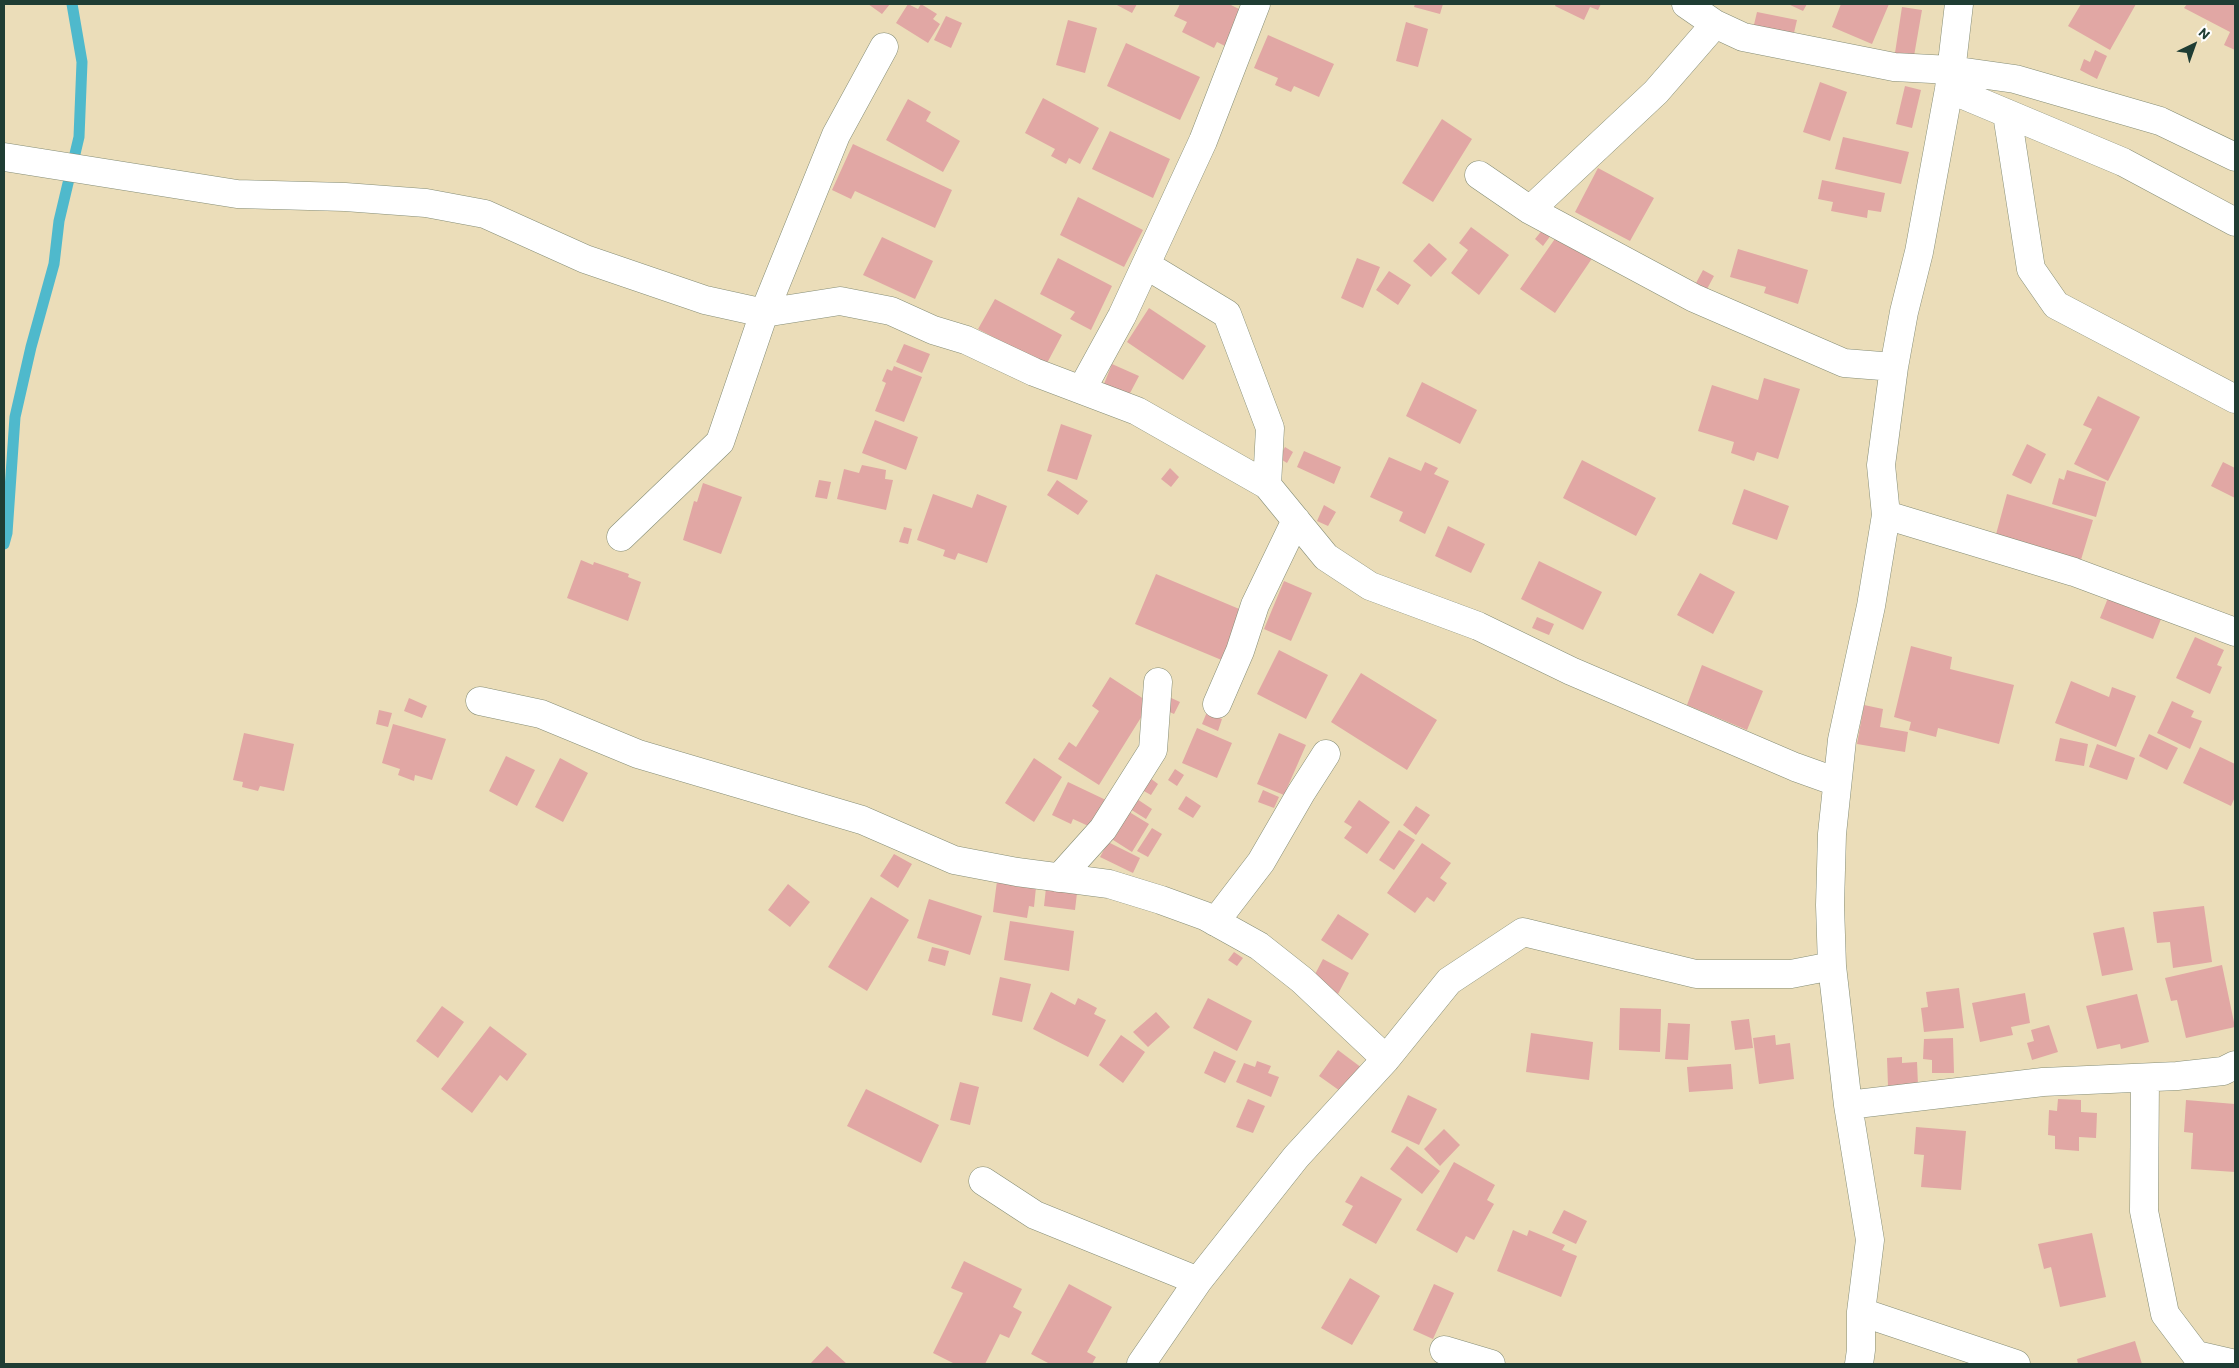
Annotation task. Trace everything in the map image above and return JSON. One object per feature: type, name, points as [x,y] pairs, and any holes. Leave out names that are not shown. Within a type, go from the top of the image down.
[{"type":"street","points":[[1082,389],[1122,316],[1203,142],[1256,4]]},
{"type":"street","points":[[1686,4],[1715,24],[1743,37],[1950,79],[2015,79],[2160,121],[2235,157]]},
{"type":"street","points":[[1859,1364],[1862,1350],[1861,1312],[1870,1240],[1848,1105],[1832,966],[1830,905],[1832,834],[1842,740],[1871,606],[1886,515],[1881,465],[1894,367],[1904,312],[1919,252],[1950,79],[1959,4]]},
{"type":"street","points":[[1530,210],[1656,92],[1715,24]]},
{"type":"street","points":[[621,537],[720,442],[764,314],[836,135],[884,47]]},
{"type":"street","points":[[1950,79],[2007,114],[2124,162],[2235,222]]},
{"type":"street","points":[[2007,114],[2031,268],[2056,305],[2235,399]]},
{"type":"street","points":[[4,157],[238,194],[345,197],[426,204],[485,214],[584,259],[705,300],[764,314],[840,301],[891,311],[933,330],[966,340],[1034,372],[1137,411],[1267,485],[1326,558],[1370,586],[1478,626],[1571,671],[1795,767],[1837,782]]},
{"type":"street","points":[[1479,175],[1530,210],[1694,298],[1844,363],[1894,367]]},
{"type":"street","points":[[1146,265],[1227,314],[1270,428],[1267,485]]},
{"type":"street","points":[[1886,515],[2074,572],[2235,632]]},
{"type":"street","points":[[1217,704],[1240,652],[1255,605],[1296,520]]},
{"type":"street","points":[[1059,878],[1103,829],[1153,750],[1158,682]]},
{"type":"street","points":[[480,701],[541,714],[638,754],[862,820],[954,860],[1059,878],[1109,884],[1161,900],[1215,922],[1259,946],[1288,968],[1386,1059]]},
{"type":"street","points":[[1215,922],[1261,862],[1326,754]]},
{"type":"street","points":[[1141,1364],[1198,1281],[1296,1157],[1386,1059],[1449,981],[1523,932],[1696,974],[1791,974],[1832,966]]},
{"type":"street","points":[[1848,1105],[2043,1082],[2145,1078],[2223,1071],[2235,1065]]},
{"type":"street","points":[[2145,1078],[2144,1211],[2165,1314],[2196,1355],[2235,1364]]},
{"type":"street","points":[[983,1181],[1035,1215],[1198,1281]]},
{"type":"street","points":[[1861,1312],[2016,1364]]},
{"type":"street","points":[[1444,1350],[1491,1364]]},
{"type":"building","points":[[868,4],[890,4],[882,14]]},
{"type":"building","points":[[908,4],[918,9],[921,4],[937,14],[933,19],[940,24],[928,43],[896,23]]},
{"type":"building","points":[[1115,4],[1137,4],[1132,13]]},
{"type":"building","points":[[1180,4],[1229,4],[1243,11],[1225,46],[1217,42],[1214,48],[1182,32],[1187,22],[1174,16]]},
{"type":"building","points":[[1415,4],[1443,4],[1440,14],[1414,7]]},
{"type":"building","points":[[1556,4],[1601,4],[1598,10],[1590,7],[1584,20],[1555,6]]},
{"type":"building","points":[[1788,4],[1807,4],[1803,11]]},
{"type":"building","points":[[1841,4],[1889,4],[1872,44],[1832,27]]},
{"type":"building","points":[[2081,4],[2136,4],[2110,50],[2068,26]]},
{"type":"building","points":[[2187,4],[2235,4],[2235,50],[2224,45],[2230,32],[2184,8]]},
{"type":"building","points":[[1902,7],[1922,10],[1914,56],[1895,53]]},
{"type":"building","points":[[1757,12],[1797,20],[1793,37],[1753,29]]},
{"type":"building","points":[[946,16],[962,23],[951,48],[934,40]]},
{"type":"building","points":[[1068,20],[1097,28],[1085,73],[1056,65]]},
{"type":"building","points":[[1406,22],[1428,29],[1418,67],[1396,61]]},
{"type":"building","points":[[1268,35],[1334,64],[1319,97],[1294,86],[1291,92],[1275,85],[1278,78],[1254,68]]},
{"type":"building","points":[[1126,43],[1200,77],[1180,120],[1107,86]]},
{"type":"building","points":[[2095,50],[2107,56],[2097,79],[2080,70],[2084,59],[2090,62]]},
{"type":"building","points":[[1820,82],[1847,92],[1830,141],[1803,132]]},
{"type":"building","points":[[1905,86],[1921,90],[1912,128],[1896,124]]},
{"type":"building","points":[[1043,98],[1099,128],[1080,164],[1069,158],[1066,164],[1051,156],[1055,149],[1025,133]]},
{"type":"building","points":[[908,99],[931,112],[926,121],[960,141],[943,172],[886,140]]},
{"type":"building","points":[[1442,119],[1472,139],[1433,202],[1402,183]]},
{"type":"building","points":[[1110,131],[1170,159],[1153,198],[1092,169]]},
{"type":"building","points":[[1843,137],[1909,152],[1901,184],[1835,169]]},
{"type":"building","points":[[853,144],[952,190],[935,228],[855,191],[851,199],[832,190]]},
{"type":"building","points":[[1598,168],[1654,198],[1630,241],[1575,212]]},
{"type":"building","points":[[1822,180],[1885,193],[1881,212],[1868,210],[1867,218],[1831,211],[1833,202],[1818,199]]},
{"type":"building","points":[[1078,197],[1143,230],[1124,267],[1060,235]]},
{"type":"building","points":[[1471,227],[1509,255],[1479,295],[1451,273],[1468,250],[1459,243]]},
{"type":"building","points":[[1543,229],[1551,235],[1543,246],[1535,239]]},
{"type":"building","points":[[1559,233],[1593,257],[1555,313],[1520,289]]},
{"type":"building","points":[[882,237],[933,261],[915,299],[863,275]]},
{"type":"building","points":[[1429,243],[1447,259],[1431,277],[1413,261]]},
{"type":"building","points":[[1738,249],[1808,270],[1798,304],[1764,293],[1766,287],[1730,277]]},
{"type":"building","points":[[1058,258],[1112,286],[1091,330],[1070,319],[1075,312],[1040,294]]},
{"type":"building","points":[[1357,258],[1380,267],[1363,308],[1341,298]]},
{"type":"building","points":[[1703,270],[1714,276],[1707,289],[1696,283]]},
{"type":"building","points":[[1389,271],[1411,285],[1398,305],[1376,290]]},
{"type":"building","points":[[995,299],[1062,335],[1046,365],[978,329]]},
{"type":"building","points":[[1149,308],[1206,346],[1183,380],[1127,342]]},
{"type":"building","points":[[904,344],[930,354],[922,373],[896,362]]},
{"type":"building","points":[[1112,364],[1139,376],[1129,395],[1104,384]]},
{"type":"building","points":[[894,366],[922,377],[904,422],[875,411],[886,383],[882,381],[887,369],[892,371]]},
{"type":"building","points":[[1764,378],[1800,389],[1778,459],[1757,452],[1754,461],[1731,453],[1734,442],[1698,431],[1712,385],[1758,400]]},
{"type":"building","points":[[1422,382],[1477,410],[1460,444],[1406,416]]},
{"type":"building","points":[[2098,396],[2140,417],[2108,481],[2074,464],[2092,429],[2083,425]]},
{"type":"building","points":[[875,420],[918,437],[906,470],[862,453]]},
{"type":"building","points":[[1061,424],[1092,435],[1077,480],[1047,471]]},
{"type":"building","points":[[2027,444],[2046,454],[2031,484],[2012,475]]},
{"type":"building","points":[[1285,447],[1293,452],[1287,463],[1279,458]]},
{"type":"building","points":[[1304,451],[1341,467],[1334,484],[1297,467]]},
{"type":"building","points":[[1389,457],[1421,471],[1425,462],[1438,468],[1434,474],[1449,481],[1425,534],[1399,521],[1403,512],[1370,497]]},
{"type":"building","points":[[1582,460],[1656,498],[1636,536],[1563,498]]},
{"type":"building","points":[[2223,462],[2235,468],[2235,498],[2211,486]]},
{"type":"building","points":[[862,465],[886,470],[885,479],[893,480],[886,510],[837,499],[844,469],[859,473]]},
{"type":"building","points":[[1170,468],[1179,477],[1171,487],[1161,479]]},
{"type":"building","points":[[2067,470],[2106,482],[2096,517],[2052,504],[2059,478],[2064,480]]},
{"type":"building","points":[[819,480],[831,482],[827,499],[815,497]]},
{"type":"building","points":[[1057,480],[1088,501],[1078,515],[1047,495]]},
{"type":"building","points":[[703,483],[742,497],[721,554],[683,540],[694,501],[697,502]]},
{"type":"building","points":[[1744,489],[1789,506],[1777,540],[1732,524]]},
{"type":"building","points":[[933,494],[972,508],[977,494],[1007,506],[987,563],[958,553],[955,560],[943,556],[945,550],[917,540]]},
{"type":"building","points":[[2007,494],[2093,520],[2080,563],[1995,538]]},
{"type":"building","points":[[1324,505],[1336,512],[1328,526],[1317,521]]},
{"type":"building","points":[[1448,526],[1485,544],[1471,573],[1435,556]]},
{"type":"building","points":[[904,527],[912,529],[908,544],[899,542]]},
{"type":"building","points":[[581,560],[593,565],[594,562],[629,574],[628,577],[641,582],[628,621],[567,598]]},
{"type":"building","points":[[1539,561],[1602,592],[1583,630],[1521,599]]},
{"type":"building","points":[[1700,573],[1735,592],[1713,634],[1677,615]]},
{"type":"building","points":[[1156,574],[1244,611],[1224,661],[1135,624]]},
{"type":"building","points":[[1284,581],[1312,593],[1291,641],[1264,629]]},
{"type":"building","points":[[2108,598],[2161,619],[2153,639],[2100,618]]},
{"type":"building","points":[[1537,617],[1554,624],[1549,635],[1532,628]]},
{"type":"building","points":[[2195,637],[2224,650],[2217,665],[2222,667],[2210,694],[2176,678]]},
{"type":"building","points":[[1911,646],[1952,657],[1950,669],[2014,685],[1999,744],[1938,728],[1936,737],[1909,730],[1911,722],[1894,717]]},
{"type":"building","points":[[1279,650],[1328,675],[1306,719],[1257,694]]},
{"type":"building","points":[[1702,665],[1763,691],[1747,730],[1687,705]]},
{"type":"building","points":[[1361,673],[1437,720],[1407,770],[1331,722]]},
{"type":"building","points":[[1110,677],[1150,703],[1099,785],[1058,759],[1069,742],[1076,747],[1099,711],[1092,706]]},
{"type":"building","points":[[2071,681],[2109,697],[2112,687],[2136,696],[2116,747],[2055,723]]},
{"type":"building","points":[[1169,697],[1180,702],[1174,714],[1163,709]]},
{"type":"building","points":[[409,698],[427,706],[422,718],[404,711]]},
{"type":"building","points":[[2172,701],[2194,711],[2191,717],[2202,721],[2190,749],[2157,733]]},
{"type":"building","points":[[1864,705],[1883,709],[1880,727],[1908,732],[1905,752],[1857,744]]},
{"type":"building","points":[[379,710],[392,713],[388,727],[376,724]]},
{"type":"building","points":[[1207,712],[1222,719],[1218,731],[1202,724]]},
{"type":"building","points":[[393,724],[446,739],[432,780],[415,775],[414,781],[398,775],[400,769],[382,763]]},
{"type":"building","points":[[1197,728],[1232,743],[1217,778],[1182,763]]},
{"type":"building","points":[[244,733],[294,744],[284,791],[260,786],[258,791],[242,787],[243,782],[233,780]]},
{"type":"building","points":[[1279,733],[1306,745],[1284,795],[1257,784]]},
{"type":"building","points":[[2149,734],[2178,748],[2167,770],[2139,756]]},
{"type":"building","points":[[2060,738],[2088,744],[2084,766],[2055,761]]},
{"type":"building","points":[[2097,744],[2135,758],[2127,780],[2089,767]]},
{"type":"building","points":[[2200,747],[2235,764],[2235,797],[2231,806],[2183,783]]},
{"type":"building","points":[[506,756],[535,770],[517,806],[489,791]]},
{"type":"building","points":[[560,758],[588,773],[563,822],[535,807]]},
{"type":"building","points":[[1034,758],[1062,777],[1034,822],[1005,803]]},
{"type":"building","points":[[1175,769],[1184,775],[1177,786],[1168,780]]},
{"type":"building","points":[[1150,778],[1158,784],[1151,795],[1142,790]]},
{"type":"building","points":[[1068,782],[1108,801],[1095,829],[1073,819],[1071,824],[1052,815]]},
{"type":"building","points":[[1263,790],[1279,797],[1274,808],[1258,802]]},
{"type":"building","points":[[1186,796],[1201,806],[1193,818],[1178,809]]},
{"type":"building","points":[[1137,799],[1152,809],[1146,819],[1130,809]]},
{"type":"building","points":[[1359,800],[1390,822],[1367,854],[1344,838],[1352,827],[1344,822]]},
{"type":"building","points":[[1416,806],[1430,815],[1416,835],[1403,825]]},
{"type":"building","points":[[1126,810],[1149,824],[1132,852],[1110,838]]},
{"type":"building","points":[[1152,828],[1162,834],[1148,857],[1137,851]]},
{"type":"building","points":[[1399,830],[1415,840],[1394,870],[1379,860]]},
{"type":"building","points":[[1108,842],[1140,858],[1133,873],[1100,857]]},
{"type":"building","points":[[1422,843],[1451,863],[1440,878],[1447,883],[1434,902],[1427,897],[1415,913],[1387,893]]},
{"type":"building","points":[[894,854],[912,864],[898,888],[880,876]]},
{"type":"building","points":[[997,881],[1036,887],[1034,907],[1029,906],[1027,918],[993,912]]},
{"type":"building","points":[[788,884],[810,902],[790,927],[768,910]]},
{"type":"building","points":[[1046,888],[1077,893],[1075,910],[1044,906]]},
{"type":"building","points":[[871,897],[909,920],[867,991],[828,967]]},
{"type":"building","points":[[929,899],[982,916],[970,955],[917,938]]},
{"type":"building","points":[[2204,906],[2212,962],[2173,968],[2170,942],[2157,943],[2153,912]]},
{"type":"building","points":[[1338,914],[1369,934],[1352,960],[1321,940]]},
{"type":"building","points":[[1010,921],[1074,931],[1069,971],[1004,960]]},
{"type":"building","points":[[2124,927],[2133,970],[2102,976],[2093,933]]},
{"type":"building","points":[[932,947],[949,951],[945,966],[928,961]]},
{"type":"building","points":[[1234,952],[1243,958],[1237,966],[1228,960]]},
{"type":"building","points":[[1323,959],[1349,973],[1338,994],[1312,980]]},
{"type":"building","points":[[2222,965],[2235,1027],[2186,1038],[2177,1000],[2171,1001],[2165,978]]},
{"type":"building","points":[[1000,977],[1031,984],[1022,1022],[992,1015]]},
{"type":"building","points":[[1959,988],[1964,1028],[1924,1032],[1921,1008],[1928,1007],[1926,992]]},
{"type":"building","points":[[1051,992],[1075,1005],[1078,998],[1097,1008],[1094,1014],[1106,1020],[1088,1057],[1033,1029]]},
{"type":"building","points":[[2025,993],[2030,1023],[2011,1027],[2013,1035],[1980,1042],[1972,1003]]},
{"type":"building","points":[[2137,994],[2149,1042],[2121,1049],[2120,1044],[2097,1049],[2086,1006]]},
{"type":"building","points":[[1208,998],[1252,1021],[1237,1051],[1193,1028]]},
{"type":"building","points":[[442,1006],[464,1022],[438,1058],[416,1041]]},
{"type":"building","points":[[1620,1008],[1661,1009],[1660,1052],[1619,1050]]},
{"type":"building","points":[[1156,1012],[1170,1027],[1148,1047],[1133,1032]]},
{"type":"building","points":[[1749,1019],[1753,1048],[1735,1050],[1731,1021]]},
{"type":"building","points":[[1668,1023],[1690,1024],[1688,1060],[1665,1059]]},
{"type":"building","points":[[2049,1025],[2058,1052],[2032,1060],[2027,1043],[2034,1041],[2031,1030]]},
{"type":"building","points":[[490,1026],[527,1054],[507,1081],[500,1075],[472,1113],[441,1089]]},
{"type":"building","points":[[1531,1033],[1593,1042],[1589,1080],[1526,1072]]},
{"type":"building","points":[[1121,1035],[1145,1052],[1123,1083],[1099,1065]]},
{"type":"building","points":[[1775,1035],[1776,1045],[1790,1043],[1794,1079],[1759,1084],[1753,1038]]},
{"type":"building","points":[[1953,1038],[1954,1073],[1932,1073],[1932,1060],[1923,1059],[1924,1039]]},
{"type":"building","points":[[1338,1050],[1362,1068],[1343,1093],[1319,1076]]},
{"type":"building","points":[[1214,1051],[1236,1061],[1225,1083],[1204,1073]]},
{"type":"building","points":[[1902,1057],[1902,1063],[1917,1062],[1918,1085],[1888,1086],[1887,1058]]},
{"type":"building","points":[[1257,1061],[1271,1066],[1268,1073],[1279,1077],[1271,1097],[1236,1082],[1244,1063],[1255,1067]]},
{"type":"building","points":[[1731,1064],[1733,1089],[1689,1092],[1687,1067]]},
{"type":"building","points":[[960,1082],[979,1087],[970,1125],[950,1120]]},
{"type":"building","points":[[866,1089],[939,1125],[921,1163],[847,1126]]},
{"type":"building","points":[[1408,1095],[1437,1109],[1419,1145],[1391,1132]]},
{"type":"building","points":[[1248,1099],[1265,1106],[1253,1133],[1236,1127]]},
{"type":"building","points":[[2058,1099],[2081,1100],[2081,1112],[2097,1113],[2096,1138],[2079,1137],[2079,1151],[2055,1149],[2055,1136],[2048,1135],[2049,1110],[2057,1111]]},
{"type":"building","points":[[2186,1100],[2235,1104],[2235,1172],[2191,1169],[2193,1133],[2184,1132]]},
{"type":"building","points":[[1916,1127],[1966,1131],[1961,1190],[1921,1187],[1924,1155],[1914,1154]]},
{"type":"building","points":[[1444,1129],[1460,1145],[1440,1166],[1424,1149]]},
{"type":"building","points":[[1407,1146],[1440,1171],[1422,1194],[1390,1169]]},
{"type":"building","points":[[1454,1162],[1495,1185],[1487,1200],[1494,1204],[1474,1240],[1466,1236],[1457,1253],[1416,1230]]},
{"type":"building","points":[[1361,1176],[1402,1199],[1376,1244],[1342,1225],[1353,1206],[1345,1202]]},
{"type":"building","points":[[1564,1210],[1587,1221],[1576,1244],[1552,1233]]},
{"type":"building","points":[[1513,1230],[1527,1236],[1529,1230],[1565,1245],[1562,1250],[1577,1256],[1561,1297],[1497,1271]]},
{"type":"building","points":[[2092,1233],[2106,1297],[2060,1307],[2051,1267],[2044,1269],[2038,1244]]},
{"type":"building","points":[[964,1261],[1022,1289],[1013,1307],[1022,1312],[1009,1338],[1000,1334],[985,1364],[955,1364],[933,1353],[963,1293],[951,1288]]},
{"type":"building","points":[[1350,1278],[1380,1296],[1352,1345],[1321,1328]]},
{"type":"building","points":[[1069,1284],[1112,1307],[1087,1352],[1096,1357],[1092,1364],[1050,1364],[1031,1354]]},
{"type":"building","points":[[1434,1284],[1454,1293],[1433,1339],[1413,1330]]},
{"type":"building","points":[[2135,1341],[2142,1364],[2078,1364],[2077,1359]]},
{"type":"building","points":[[827,1346],[847,1364],[810,1364]]},
{"type":"waterway","points":[[4,544],[7,533],[15,417],[31,347],[54,264],[59,221],[79,137],[82,62],[72,4]]}]
